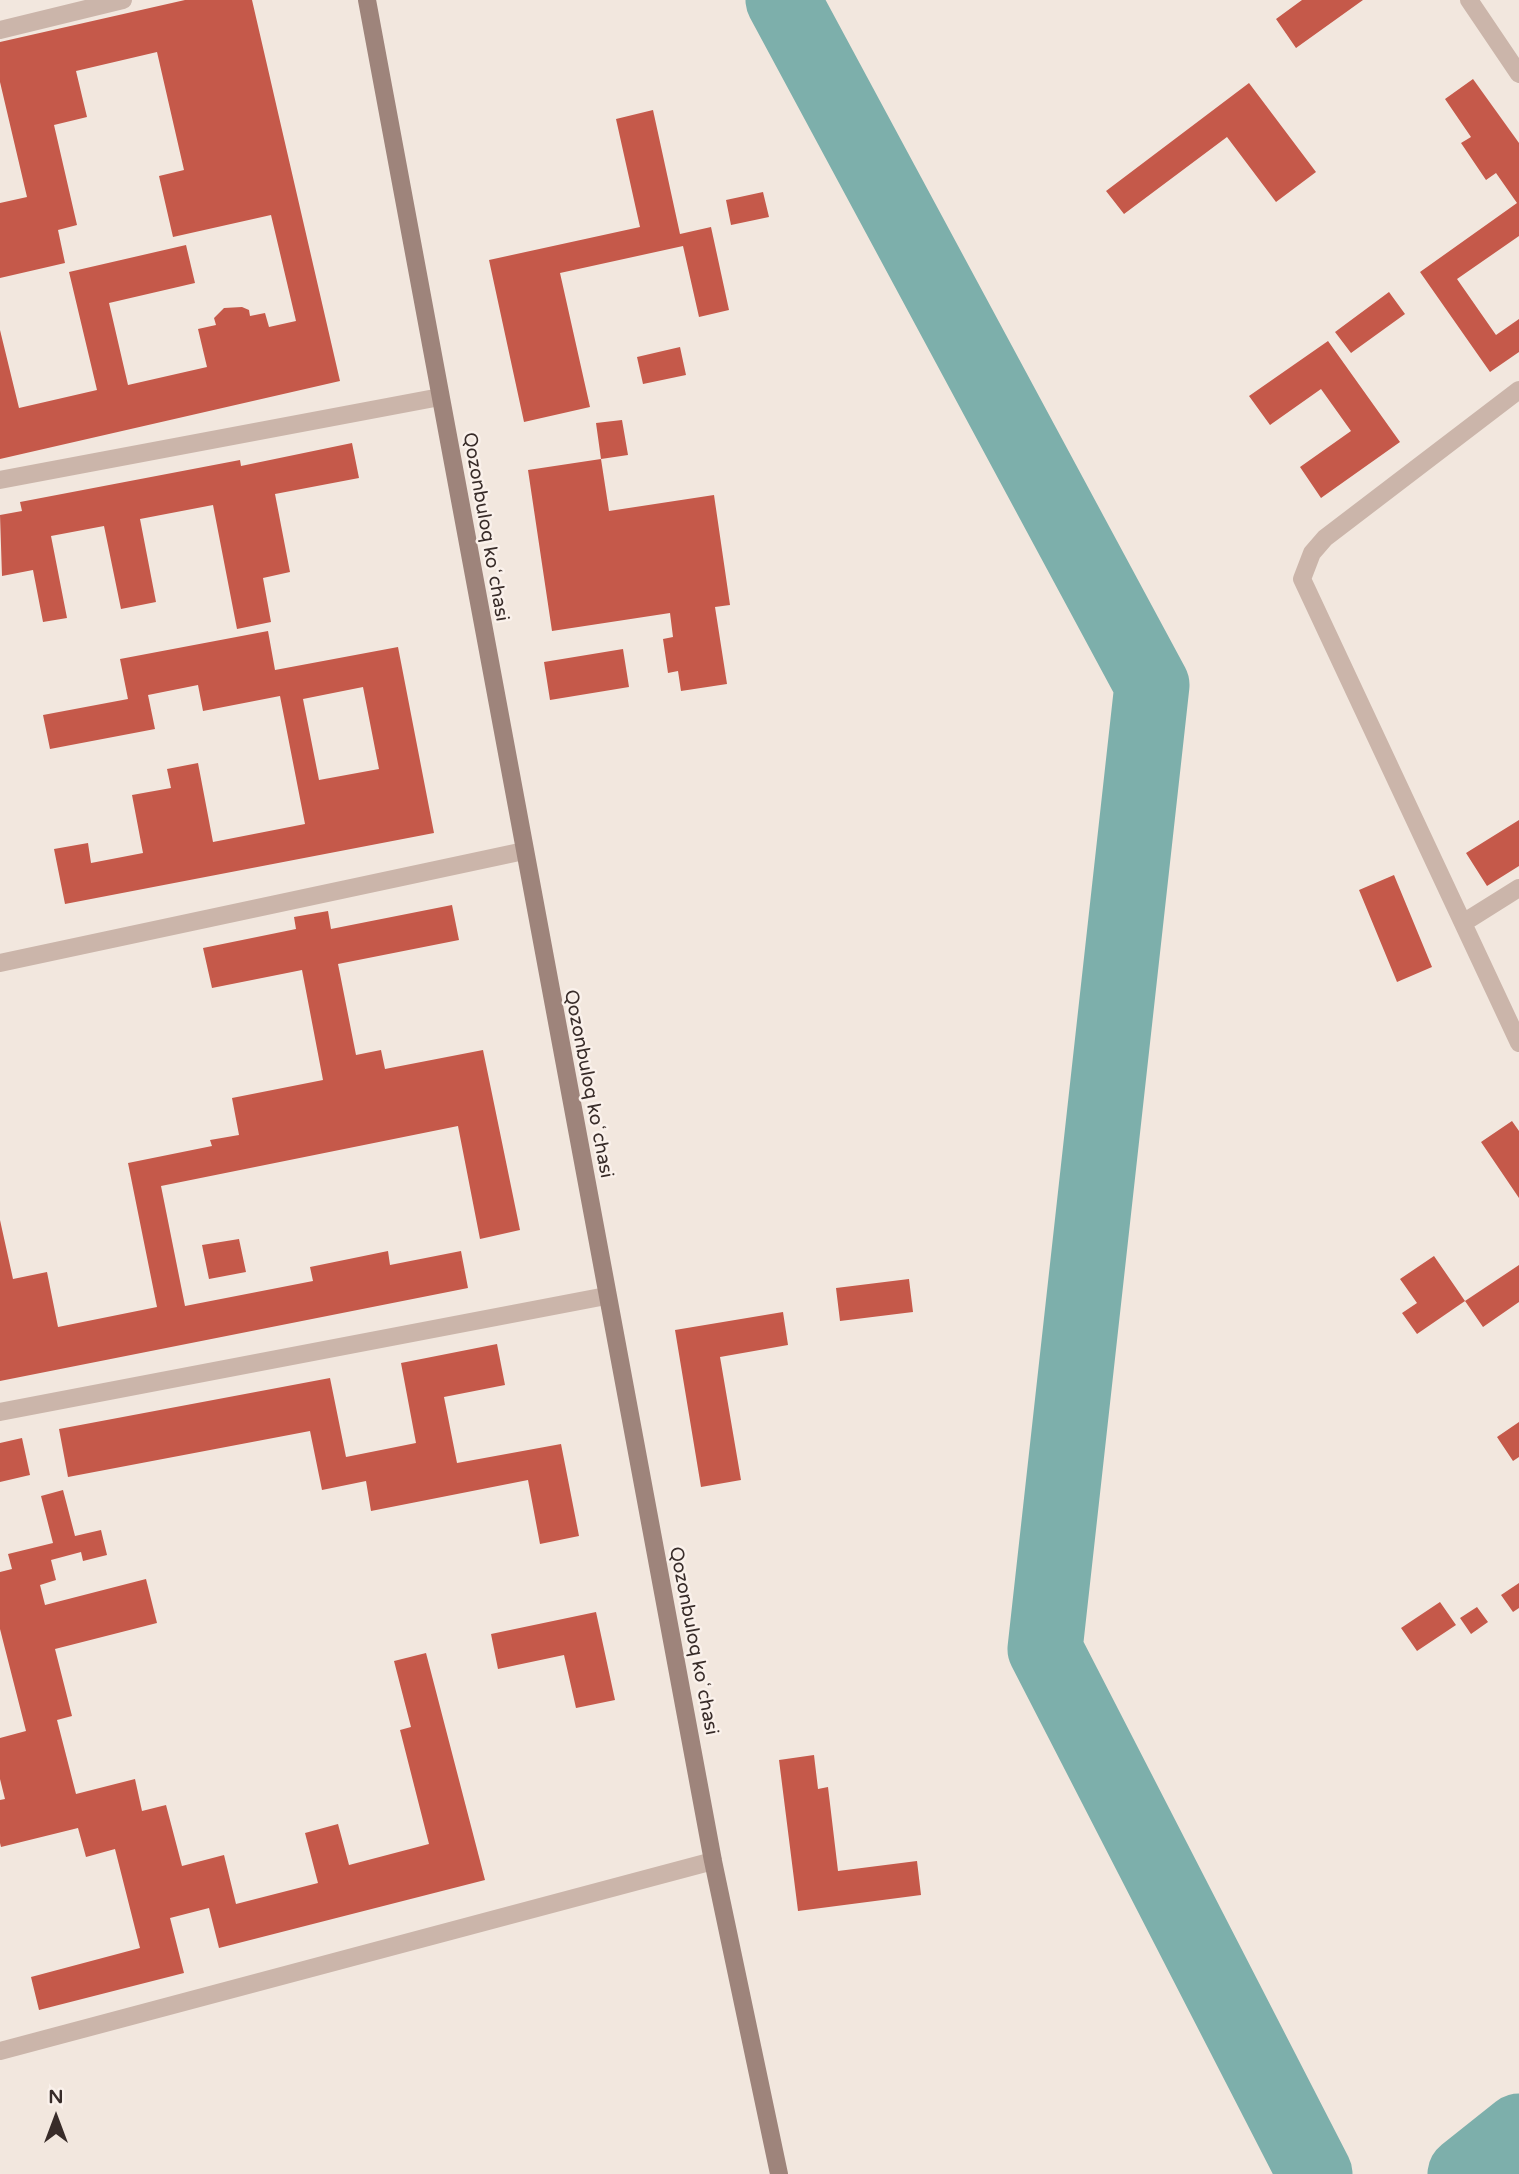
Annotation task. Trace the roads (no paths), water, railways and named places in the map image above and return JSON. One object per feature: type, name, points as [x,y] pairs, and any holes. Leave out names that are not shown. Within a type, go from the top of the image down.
[{"type":"main road","name":"Qozonbuloq koʻchasi","points":[[367,0],[713,1861],[779,2174]]},
{"type":"street","points":[[0,30],[123,0]]},
{"type":"street","points":[[1469,0],[1519,75]]},
{"type":"street","points":[[1519,390],[1325,538],[1308,559],[1302,579],[1519,1043]]},
{"type":"street","points":[[0,480],[440,397]]},
{"type":"street","points":[[0,963],[524,851]]},
{"type":"street","points":[[1463,923],[1519,887]]},
{"type":"street","points":[[0,1412],[606,1296]]},
{"type":"street","points":[[0,2051],[713,1861]]},
{"type":"waterway","points":[[783,0],[1152,685],[1045,1649],[1315,2174]]},
{"type":"waterway","points":[[1465,2174],[1519,2131]]}]
